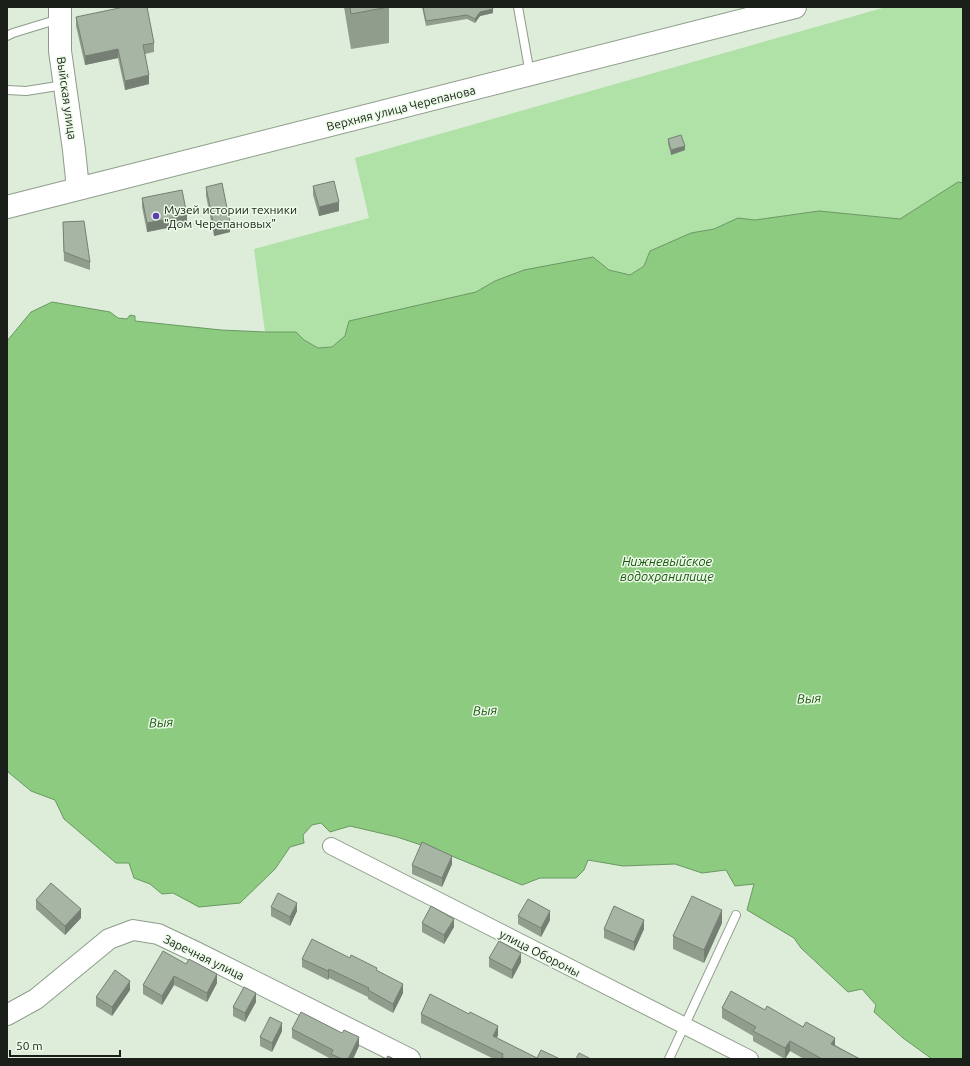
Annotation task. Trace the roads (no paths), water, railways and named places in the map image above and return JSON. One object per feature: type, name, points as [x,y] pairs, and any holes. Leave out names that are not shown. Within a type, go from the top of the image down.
[{"type":"main road","name":"Верхняя улица Черепанова","points":[[7,207],[795,7]]},
{"type":"main road","name":"Выйская улица","points":[[60,13],[60,51],[78,189]]},
{"type":"street","name":"улица Обороны","points":[[331,846],[750,1059]]},
{"type":"street","name":"Заречная улица","points":[[7,1014],[36,999],[109,939],[133,930],[158,934],[410,1059]]},
{"type":"lane","points":[[518,7],[530,75]]},
{"type":"lane","points":[[7,36],[60,13]]},
{"type":"lane","points":[[7,90],[26,91],[64,85]]},
{"type":"lane","points":[[669,1059],[736,915]]},
{"type":"water","name":"Нижневыйское водохранилище","points":[[958,182],[963,183],[963,1059],[932,1059],[903,1038],[874,1012],[876,1005],[862,989],[848,992],[801,948],[794,938],[747,910],[754,884],[735,886],[726,870],[702,873],[675,864],[623,866],[588,860],[584,870],[576,878],[540,878],[522,885],[442,852],[397,837],[350,826],[330,832],[321,823],[312,825],[303,835],[304,843],[290,847],[275,869],[240,903],[199,907],[173,893],[162,894],[150,884],[134,878],[129,863],[116,863],[64,819],[55,800],[31,791],[8,772],[7,341],[31,312],[52,302],[110,312],[118,318],[127,319],[130,315],[135,316],[135,321],[221,330],[296,332],[304,340],[318,348],[332,347],[345,336],[349,321],[476,292],[495,281],[524,270],[593,257],[609,270],[630,275],[644,266],[650,251],[691,233],[714,229],[738,218],[755,220],[819,211],[900,219]]},
{"type":"place","name":"Музей истории техники \"Дом Черепановых\"","points":[[156,216]]},
{"type":"water label","name":"Выя","points":[[809,698]]},
{"type":"water label","name":"Выя","points":[[485,710]]},
{"type":"water label","name":"Выя","points":[[161,722]]}]
